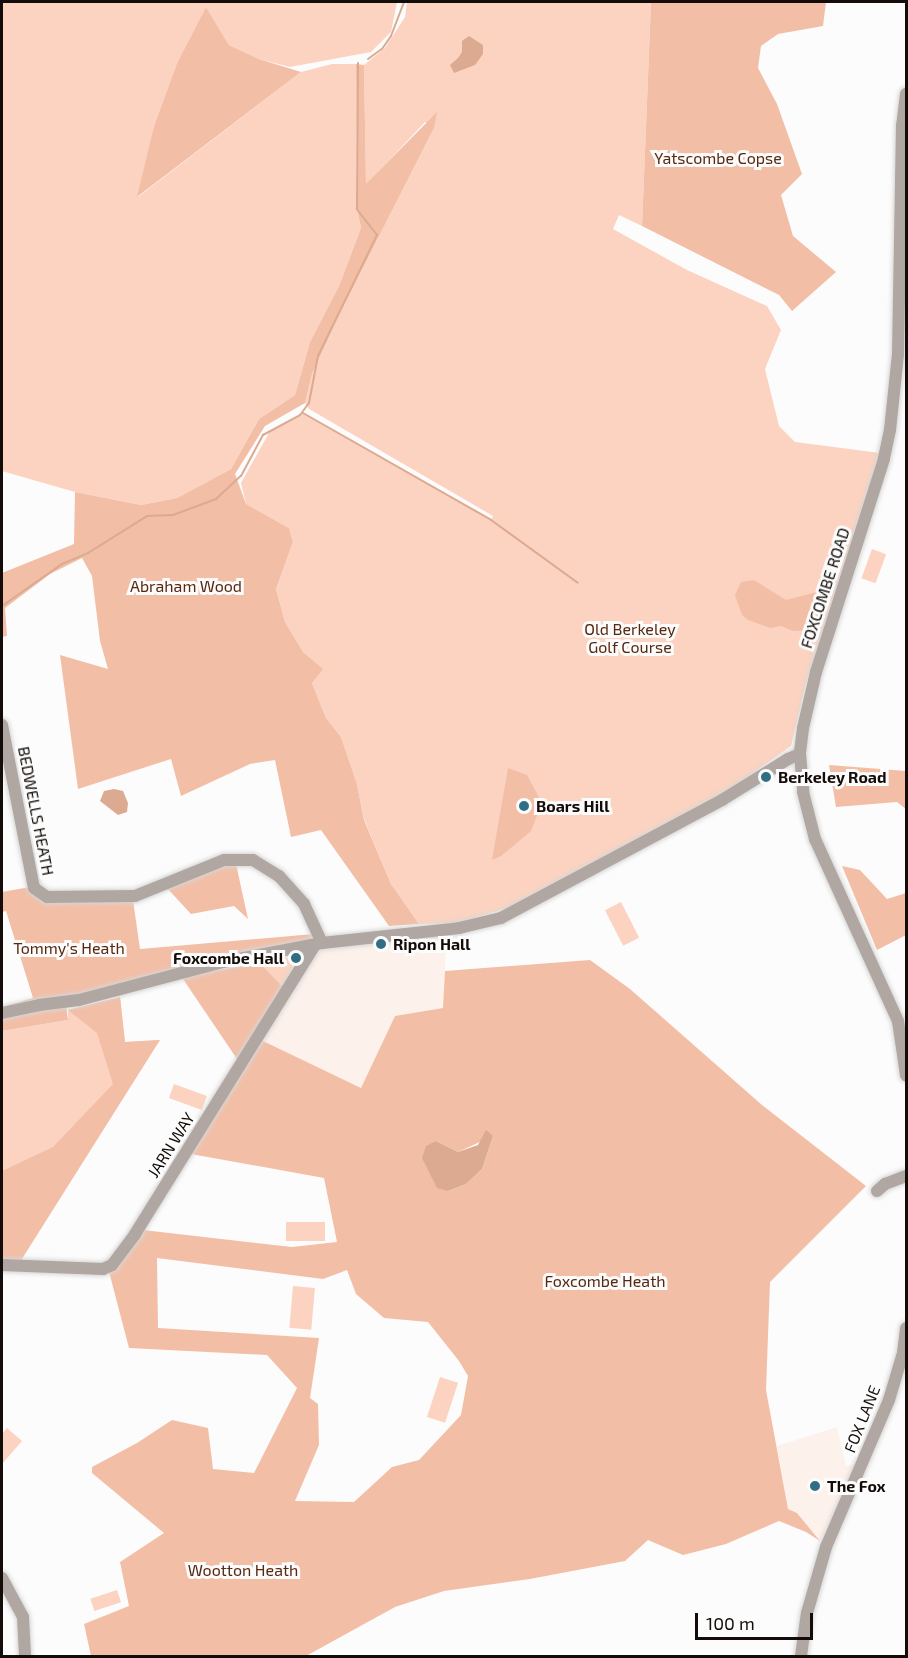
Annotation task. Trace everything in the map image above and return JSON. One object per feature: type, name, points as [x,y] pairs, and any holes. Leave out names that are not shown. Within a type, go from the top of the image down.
[{"type":"street","name":"FOXCOMBE ROAD","points":[[906,94],[902,125],[904,200],[902,356],[884,459],[816,672],[803,728],[800,754],[803,792],[815,838],[898,1021],[906,1075]]},
{"type":"street","name":"BEDWELLS HEATH","points":[[2,725],[34,888],[47,897],[135,896],[224,860],[253,860],[279,876],[304,904],[319,944]]},
{"type":"street","points":[[2,1013],[79,1000],[223,962],[319,944],[459,928],[501,918],[711,805],[800,754]]},
{"type":"street","name":"JARN WAY","points":[[2,1265],[103,1269],[112,1265],[135,1234],[319,944]]},
{"type":"street","points":[[877,1191],[885,1184],[906,1176]]},
{"type":"street","name":"FOX LANE","points":[[801,1656],[807,1613],[823,1556],[889,1400],[903,1353],[906,1329]]},
{"type":"street","points":[[2,1578],[22,1617],[25,1656]]},
{"type":"shaded area","points":[[469,36],[483,45],[483,54],[475,65],[454,73],[450,65],[462,52],[462,41]]},
{"type":"shaded area","points":[[114,789],[123,791],[128,803],[127,812],[118,815],[100,801],[104,791]]},
{"type":"shaded area","points":[[446,934],[444,1008],[395,1016],[361,1088],[263,1041],[317,951]]},
{"type":"shaded area","points":[[486,1130],[493,1136],[482,1169],[466,1184],[448,1191],[437,1188],[422,1158],[426,1146],[436,1141],[458,1152],[478,1145]]},
{"type":"shaded area","points":[[837,1427],[846,1466],[856,1463],[820,1541],[797,1513],[788,1509],[777,1446]]},
{"type":"green space","points":[[2,2],[397,2],[391,32],[371,52],[290,67],[259,59],[229,45],[206,7],[177,63],[154,126],[138,197],[301,72],[332,64],[356,64],[357,209],[361,228],[339,286],[310,342],[295,395],[259,419],[231,469],[177,498],[141,505],[75,492],[2,471]]},
{"type":"green space","name":"Old Berkeley Golf Course","points":[[407,2],[651,2],[642,226],[619,215],[613,229],[687,270],[767,306],[781,330],[765,369],[779,426],[795,442],[880,453],[806,683],[791,746],[720,796],[561,883],[507,908],[456,923],[419,924],[391,884],[364,819],[357,784],[341,737],[326,718],[312,683],[322,669],[303,652],[285,622],[276,589],[293,542],[289,528],[246,504],[241,483],[270,431],[303,413],[491,520],[493,516],[309,409],[305,403],[312,374],[338,317],[434,128],[425,122],[366,185],[364,65],[385,48],[405,17]]},
{"type":"green space","name":"Yatscombe Copse","points":[[651,2],[826,2],[823,26],[778,34],[761,46],[758,68],[777,104],[802,174],[781,195],[793,236],[836,272],[792,311],[779,295],[642,226]]},
{"type":"green space","points":[[206,7],[229,45],[259,59],[301,72],[137,197],[154,126],[177,63]]},
{"type":"green space","name":"Abraham Wood","points":[[356,64],[364,65],[366,184],[437,112],[434,128],[338,317],[312,374],[305,403],[265,426],[235,474],[246,504],[289,528],[293,542],[276,589],[285,622],[303,652],[323,669],[312,683],[326,718],[341,737],[357,784],[364,820],[391,884],[419,924],[389,926],[321,830],[291,837],[275,760],[250,764],[181,796],[171,759],[78,789],[60,655],[108,669],[100,641],[92,576],[82,558],[50,574],[5,608],[7,636],[2,637],[2,573],[74,544],[75,492],[141,505],[177,498],[231,469],[259,419],[295,395],[310,342],[339,286],[361,228],[357,209]]},
{"type":"green space","points":[[872,549],[886,554],[875,583],[861,578]]},
{"type":"green space","points":[[754,580],[786,600],[817,592],[827,602],[820,623],[809,630],[793,631],[781,626],[770,628],[748,620],[742,615],[735,595],[741,582]]},
{"type":"green space","points":[[829,765],[906,771],[906,809],[897,802],[836,807]]},
{"type":"green space","points":[[508,768],[527,775],[542,803],[531,831],[501,856],[492,860]]},
{"type":"green space","points":[[236,864],[248,919],[234,906],[191,914],[166,887],[211,868]]},
{"type":"green space","points":[[842,866],[860,870],[887,899],[906,893],[906,935],[877,950]]},
{"type":"green space","name":"Tommy's Heath","points":[[30,887],[42,899],[133,900],[140,949],[314,934],[312,941],[65,998],[68,1020],[2,1031],[2,1007],[33,998],[6,911],[2,912],[2,892]]},
{"type":"green space","points":[[621,902],[639,938],[623,946],[605,910]]},
{"type":"green space","points":[[284,957],[289,959],[293,967],[283,987],[260,963]]},
{"type":"green space","name":"Foxcombe Heath","points":[[590,960],[630,989],[762,1105],[866,1186],[770,1282],[766,1390],[788,1509],[797,1513],[820,1541],[806,1532],[779,1521],[726,1544],[683,1555],[648,1540],[625,1561],[530,1579],[444,1591],[395,1607],[306,1656],[91,1656],[84,1624],[129,1606],[120,1562],[164,1533],[92,1473],[92,1467],[137,1443],[172,1420],[208,1428],[213,1469],[254,1473],[297,1388],[267,1355],[129,1348],[107,1264],[143,1230],[292,1247],[337,1242],[324,1178],[191,1154],[263,1041],[361,1088],[395,1016],[443,1008],[445,971]],"holes":[[[493,1136],[482,1169],[466,1184],[448,1191],[436,1141],[458,1152]],[[157,1258],[323,1279],[347,1270],[356,1294],[384,1318],[428,1322],[459,1361],[468,1376],[461,1415],[419,1460],[392,1467],[354,1502],[295,1501],[319,1445],[318,1404],[310,1398],[319,1338],[158,1328]]]},
{"type":"green space","points":[[260,963],[283,987],[237,1059],[181,976]]},
{"type":"green space","points":[[120,997],[125,1042],[160,1040],[2,1261],[2,1031],[68,1020],[68,1010]]},
{"type":"green space","points":[[120,997],[125,1042],[160,1040],[20,1262],[2,1261],[2,1171],[53,1147],[113,1084],[97,1033],[68,1010]]},
{"type":"green space","points":[[174,1084],[207,1096],[202,1110],[169,1098]]},
{"type":"green space","points":[[286,1222],[325,1222],[325,1241],[286,1241]]},
{"type":"green space","points":[[293,1286],[315,1288],[311,1330],[289,1328]]},
{"type":"green space","points":[[440,1377],[458,1383],[445,1423],[427,1417]]},
{"type":"green space","points":[[7,1428],[22,1441],[2,1464],[2,1434]]},
{"type":"green space","points":[[117,1590],[121,1602],[94,1611],[90,1599]]},
{"type":"waterway","points":[[368,59],[382,49],[391,36],[404,2]]},
{"type":"waterway","points":[[2,606],[62,564],[88,553],[147,516],[173,515],[216,499],[241,476],[263,435],[300,415],[309,403],[318,356],[377,235],[357,209],[358,63]]},
{"type":"waterway","points":[[303,413],[491,520],[578,583]]},
{"type":"place","name":"Berkeley Road","points":[[766,777]]},
{"type":"place","name":"Boars Hill","points":[[524,806]]},
{"type":"place","name":"Ripon Hall","points":[[381,944]]},
{"type":"place","name":"Foxcombe Hall","points":[[296,958]]},
{"type":"place","name":"The Fox","points":[[815,1486]]},
{"type":"park label","name":"Wootton Heath","points":[[243,1570]]}]
